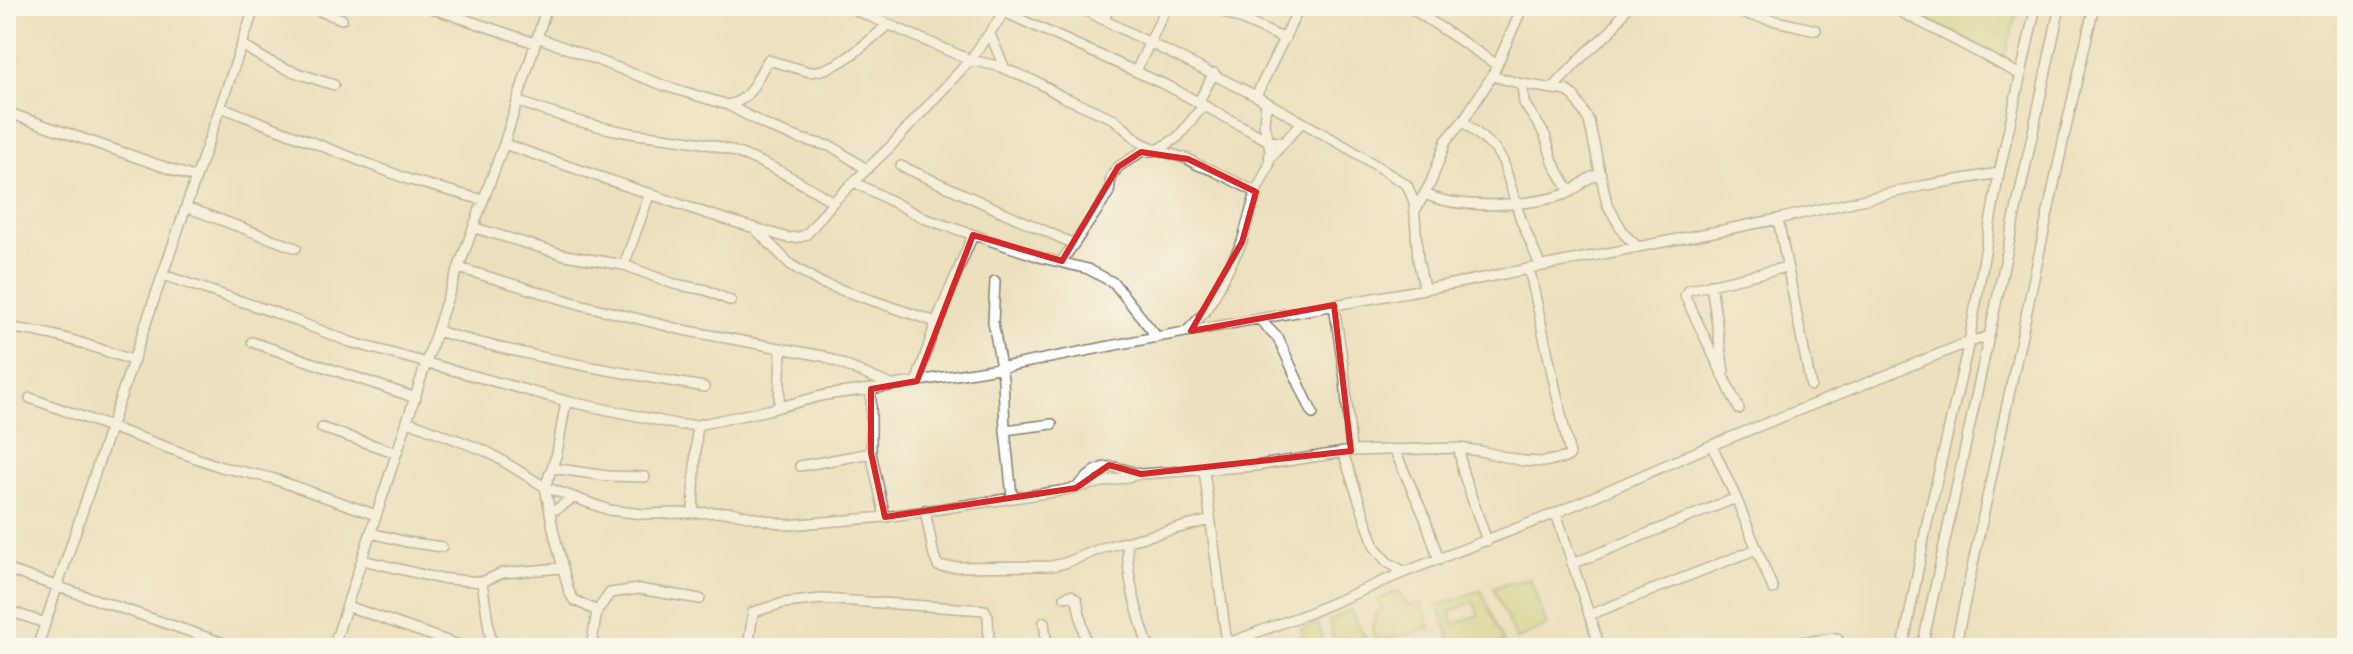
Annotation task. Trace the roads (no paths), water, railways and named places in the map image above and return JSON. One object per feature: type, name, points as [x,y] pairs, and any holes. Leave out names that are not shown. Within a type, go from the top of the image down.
[{"type":"street","points":[[37,648],[255,6]]},
{"type":"street","points":[[306,6],[342,19]]},
{"type":"street","points":[[425,6],[728,105],[771,128],[833,147],[866,169]]},
{"type":"street","points":[[333,648],[426,363],[504,144],[547,6]]},
{"type":"street","points":[[846,6],[970,60],[1005,69],[1039,83],[1114,119],[1140,142],[1188,159],[1256,192]]},
{"type":"street","points":[[1076,6],[1214,73],[1407,185],[1415,211],[1418,260],[1424,287]]},
{"type":"street","points":[[1104,19],[1110,6]]},
{"type":"street","points":[[1136,71],[1167,6]]},
{"type":"street","points":[[1211,6],[1285,39]]},
{"type":"street","points":[[1256,96],[1300,6]]},
{"type":"street","points":[[1415,211],[1446,141],[1492,76],[1523,6]]},
{"type":"street","points":[[1552,89],[1611,31],[1628,6]]},
{"type":"street","points":[[1717,6],[1750,10],[1816,30]]},
{"type":"street","points":[[1890,6],[2021,75]]},
{"type":"street","points":[[1903,648],[1927,523],[1969,342],[1999,173],[2036,6]]},
{"type":"street","points":[[1922,648],[2060,6]]},
{"type":"street","points":[[1955,648],[2094,6]]},
{"type":"street","points":[[1416,8],[1497,65]]},
{"type":"street","points":[[504,144],[752,227],[788,238],[800,237],[807,234],[833,202],[892,145],[970,60],[1006,9],[1170,87],[1267,140],[1283,143]]},
{"type":"street","points":[[728,105],[748,95],[768,60],[816,71],[839,63],[888,25]]},
{"type":"street","points":[[990,34],[1005,69]]},
{"type":"street","points":[[242,44],[274,65],[334,85]]},
{"type":"street","points":[[1062,261],[1109,192],[1111,177],[1118,167],[1141,152],[1158,150],[1178,137],[1201,105],[1214,73]]},
{"type":"street","points":[[1492,76],[1567,91],[1574,96],[1589,121],[1603,190],[1613,216],[1625,235],[1638,247]]},
{"type":"street","points":[[1522,84],[1524,103],[1545,135],[1557,174],[1570,192]]},
{"type":"street","points":[[517,101],[555,115],[625,132],[714,145],[789,176],[833,202]]},
{"type":"street","points":[[1266,102],[1264,124],[1270,158]]},
{"type":"street","points":[[221,107],[410,180],[483,200]]},
{"type":"street","points":[[6,112],[196,178]]},
{"type":"street","points":[[1264,124],[1282,112]]},
{"type":"street","points":[[408,421],[488,452],[545,487],[626,513],[730,512],[787,525],[885,517],[1076,488],[1141,474],[1255,466],[1347,452],[1459,448],[1523,461],[1565,458],[1570,455],[1534,267],[1503,161],[1495,149],[1463,121]]},
{"type":"street","points":[[1187,331],[1204,313],[1242,242],[1256,192],[1270,158],[1302,122]]},
{"type":"street","points":[[901,166],[1074,244]]},
{"type":"street","points":[[163,275],[350,342],[566,401],[680,425],[697,425],[825,395],[1000,367],[1334,305],[1999,173]]},
{"type":"street","points":[[1425,194],[1449,202],[1515,202],[1560,196],[1589,176],[1601,174]]},
{"type":"street","points":[[854,182],[912,213],[1043,258],[1084,267],[1114,283],[1157,337]]},
{"type":"street","points":[[624,265],[650,193]]},
{"type":"street","points":[[186,207],[296,248]]},
{"type":"street","points":[[1778,219],[1811,386]]},
{"type":"street","points":[[752,227],[791,265],[821,283],[936,322]]},
{"type":"street","points":[[475,228],[565,255],[624,265],[674,284],[706,290],[731,301]]},
{"type":"street","points":[[917,381],[936,322],[973,235]]},
{"type":"street","points":[[1739,409],[1685,296],[1688,290],[1787,267]]},
{"type":"street","points":[[459,268],[579,304],[683,330],[823,356],[892,386]]},
{"type":"street","points":[[995,281],[993,322],[1005,402],[1012,496]]},
{"type":"street","points":[[1711,284],[1726,382]]},
{"type":"street","points":[[1334,305],[1345,379],[1347,452],[1375,547],[1387,562],[1405,572]]},
{"type":"street","points":[[1204,313],[1217,327]]},
{"type":"street","points":[[1259,319],[1278,338],[1313,414]]},
{"type":"street","points":[[6,328],[25,329],[134,361]]},
{"type":"street","points":[[437,331],[543,359],[704,387]]},
{"type":"street","points":[[1215,648],[1309,613],[1556,513],[1712,445],[1987,337]]},
{"type":"street","points":[[252,342],[416,398]]},
{"type":"street","points":[[779,406],[781,348]]},
{"type":"street","points":[[871,389],[871,453],[885,517]]},
{"type":"street","points":[[30,398],[221,467],[271,478],[376,515]]},
{"type":"street","points":[[566,401],[545,487],[571,596],[597,611]]},
{"type":"street","points":[[1005,430],[1052,424]]},
{"type":"street","points":[[693,512],[697,425]]},
{"type":"street","points":[[322,428],[397,453]]},
{"type":"street","points":[[1712,445],[1773,589]]},
{"type":"street","points":[[1459,448],[1463,473],[1487,541]]},
{"type":"street","points":[[1394,449],[1425,518],[1439,560]]},
{"type":"street","points":[[800,466],[871,453]]},
{"type":"street","points":[[1076,488],[1096,471],[1109,465],[1141,474]]},
{"type":"street","points":[[552,468],[607,476],[645,477]]},
{"type":"street","points":[[1204,470],[1227,644]]},
{"type":"street","points":[[550,510],[573,498]]},
{"type":"street","points":[[1572,564],[1736,498]]},
{"type":"street","points":[[925,510],[938,566],[1052,566],[1105,547],[1210,520]]},
{"type":"street","points":[[1556,513],[1600,648]]},
{"type":"street","points":[[371,533],[442,547]]},
{"type":"street","points":[[1127,542],[1133,597],[1149,648]]},
{"type":"street","points":[[1105,547],[1127,559]]},
{"type":"street","points":[[1589,615],[1757,549]]},
{"type":"street","points":[[363,560],[436,578],[482,582],[502,573],[562,568]]},
{"type":"street","points":[[6,569],[238,648]]},
{"type":"street","points":[[482,582],[492,648]]},
{"type":"street","points":[[591,648],[597,611],[610,593],[637,589],[700,599]]},
{"type":"street","points":[[1065,597],[1071,595],[1077,600],[1087,648]]},
{"type":"street","points":[[748,648],[753,612],[784,603],[822,599],[985,610],[989,648]]},
{"type":"street","points":[[347,606],[467,648]]},
{"type":"street","points":[[6,610],[45,623]]},
{"type":"street","points":[[1044,622],[1047,648]]},
{"type":"street","points":[[1755,648],[1837,638],[1841,648]]}]
